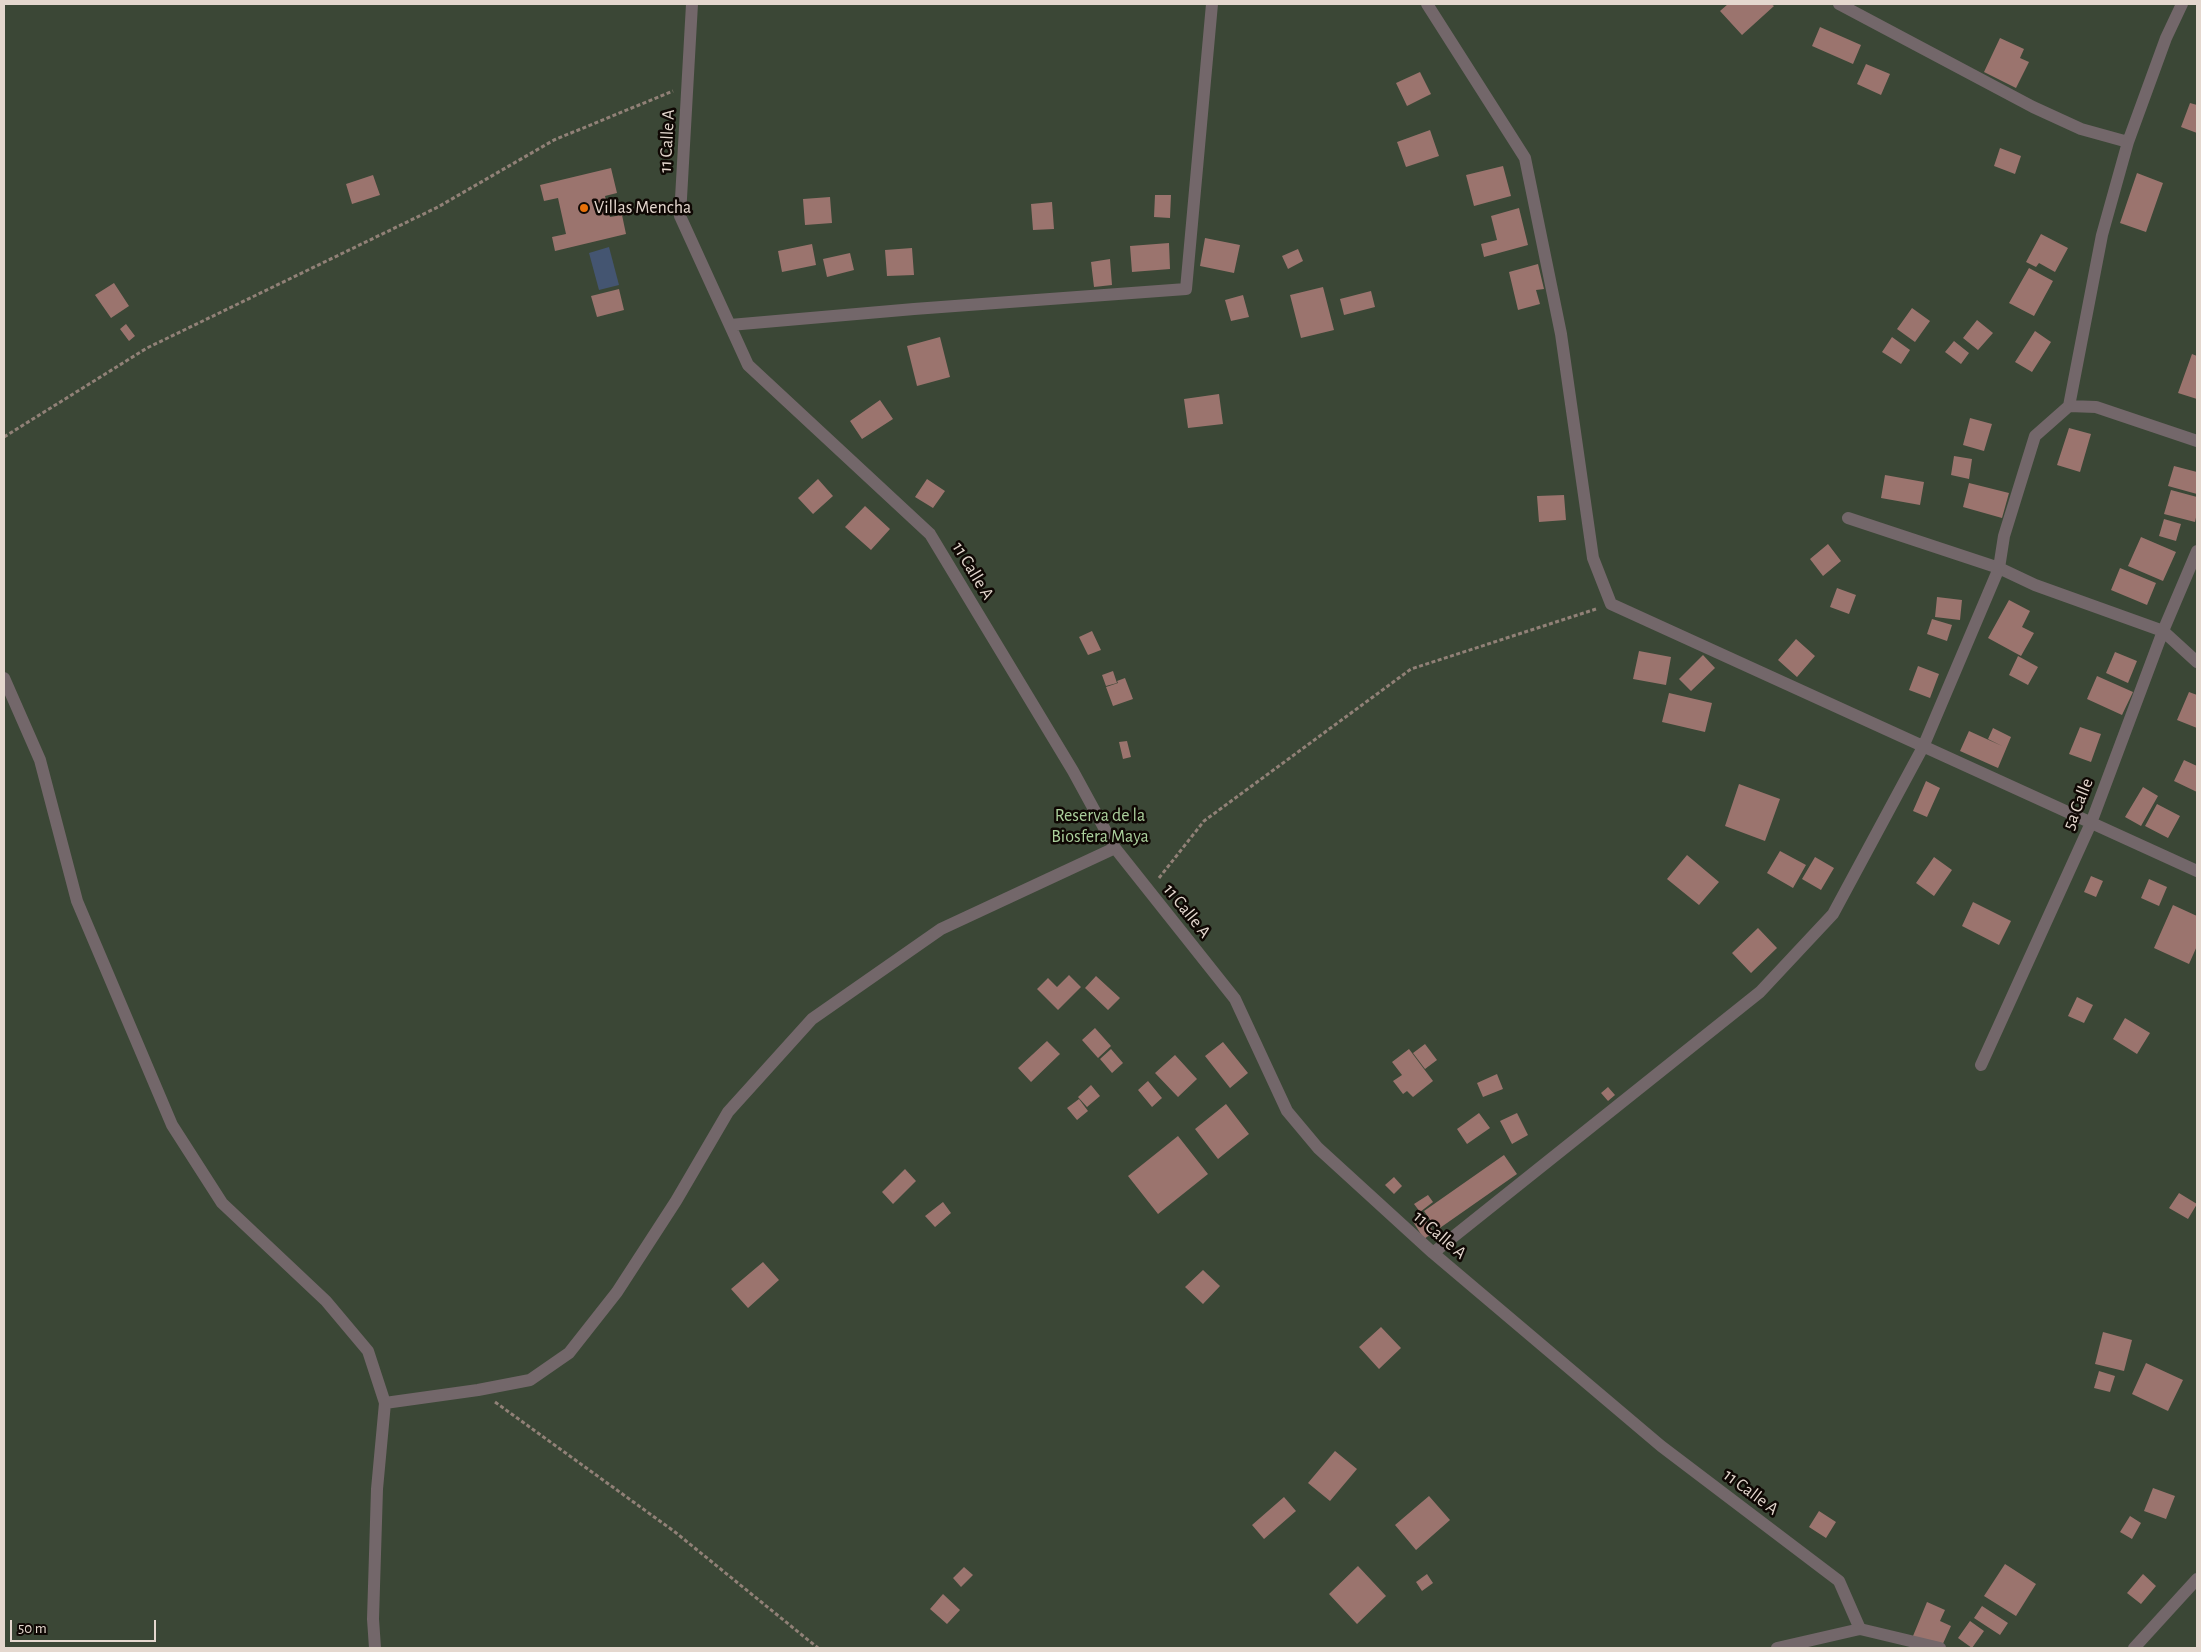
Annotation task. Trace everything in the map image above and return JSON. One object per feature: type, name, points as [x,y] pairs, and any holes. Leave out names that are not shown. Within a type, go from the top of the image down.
[{"type":"street","name":"11 Calle A","points":[[692,4],[680,216],[748,365],[930,534],[1073,770],[1115,848],[1235,999],[1287,1111],[1318,1148],[1433,1253],[1661,1446],[1839,1581],[1860,1629]]},
{"type":"street","points":[[730,325],[904,309],[1186,289],[1212,4]]},
{"type":"street","points":[[1426,4],[1525,158],[1561,334],[1592,558],[1611,604],[2197,871]]},
{"type":"street","points":[[1839,4],[2033,107],[2081,128],[2128,142]]},
{"type":"street","points":[[1433,1253],[1760,992],[1833,914],[1923,747],[1999,568],[2004,536],[2035,436],[2069,406],[2102,235],[2128,142],[2166,38],[2182,4]]},
{"type":"street","points":[[2069,406],[2096,407],[2197,441]]},
{"type":"street","points":[[1848,518],[1999,568],[2035,585],[2163,631],[2197,662]]},
{"type":"street","name":"5a Calle","points":[[1981,1065],[2091,823],[2163,631],[2197,551]]},
{"type":"street","points":[[4,678],[40,760],[78,901],[172,1125],[222,1203],[326,1301],[368,1351],[385,1403],[377,1489],[373,1619],[375,1648]]},
{"type":"street","points":[[385,1403],[478,1390],[530,1380],[569,1353],[617,1292],[676,1201],[728,1112],[812,1019],[941,929],[1115,848]]},
{"type":"street","points":[[2134,1648],[2197,1579]]},
{"type":"street","points":[[1777,1648],[1860,1629],[1910,1644],[1940,1648]]},
{"type":"path","points":[[4,437],[147,348],[438,207],[554,140],[687,85]]},
{"type":"path","points":[[1149,891],[1204,821],[1411,669],[1611,604]]},
{"type":"path","points":[[478,1390],[675,1532],[818,1648]]},
{"type":"green space","name":"Reserva de la Biosfera Maya","points":[[4,4],[2197,4],[2197,1648],[4,1648]]},
{"type":"water","points":[[609,247],[619,285],[599,290],[589,253]]},
{"type":"building","points":[[1728,4],[1771,4],[1774,6],[1742,35],[1720,11]]},
{"type":"building","points":[[1820,27],[1861,45],[1853,64],[1812,46]]},
{"type":"building","points":[[2000,38],[2024,49],[2020,58],[2029,62],[2016,88],[1984,72]]},
{"type":"building","points":[[1866,64],[1890,74],[1881,95],[1857,84]]},
{"type":"building","points":[[1420,72],[1431,94],[1407,106],[1396,83]]},
{"type":"building","points":[[2190,103],[2197,105],[2197,133],[2181,127]]},
{"type":"building","points":[[1430,130],[1439,156],[1406,167],[1397,142]]},
{"type":"building","points":[[2000,148],[2021,156],[2015,174],[1994,166]]},
{"type":"building","points":[[1503,166],[1511,196],[1474,206],[1466,175]]},
{"type":"building","name":"Villas Mencha","points":[[611,168],[617,193],[605,196],[610,217],[622,215],[626,234],[555,251],[552,237],[566,234],[558,198],[544,201],[540,185]]},
{"type":"building","points":[[2137,173],[2163,183],[2146,232],[2120,223]]},
{"type":"building","points":[[373,175],[380,195],[352,204],[346,184]]},
{"type":"building","points":[[1155,195],[1171,195],[1170,218],[1154,217]]},
{"type":"building","points":[[830,197],[832,223],[805,225],[803,199]]},
{"type":"building","points":[[1052,202],[1054,229],[1033,230],[1031,204]]},
{"type":"building","points":[[1519,208],[1528,245],[1484,257],[1481,244],[1497,240],[1491,216]]},
{"type":"building","points":[[2041,234],[2068,248],[2055,272],[2039,263],[2036,267],[2026,262]]},
{"type":"building","points":[[1205,238],[1240,245],[1234,273],[1200,266]]},
{"type":"building","points":[[1169,243],[1170,269],[1132,272],[1130,246]]},
{"type":"building","points":[[812,244],[816,265],[782,272],[778,251]]},
{"type":"building","points":[[912,248],[914,275],[887,276],[885,250]]},
{"type":"building","points":[[1298,249],[1303,261],[1288,269],[1282,256]]},
{"type":"building","points":[[850,253],[854,270],[827,277],[823,259]]},
{"type":"building","points":[[1110,259],[1112,285],[1094,287],[1091,262]]},
{"type":"building","points":[[1538,264],[1544,289],[1536,290],[1540,304],[1518,310],[1509,272]]},
{"type":"building","points":[[2029,268],[2053,281],[2034,316],[2009,303]]},
{"type":"building","points":[[114,283],[129,306],[111,318],[95,295]]},
{"type":"building","points":[[1323,287],[1334,330],[1301,338],[1290,295]]},
{"type":"building","points":[[619,289],[624,310],[597,317],[591,296]]},
{"type":"building","points":[[1371,291],[1375,307],[1344,315],[1340,299]]},
{"type":"building","points":[[1243,295],[1249,317],[1231,321],[1225,300]]},
{"type":"building","points":[[1912,308],[1930,321],[1915,342],[1897,329]]},
{"type":"building","points":[[1977,320],[1993,333],[1978,350],[1963,338]]},
{"type":"building","points":[[126,324],[135,336],[129,341],[120,329]]},
{"type":"building","points":[[2035,331],[2051,342],[2032,372],[2015,362]]},
{"type":"building","points":[[940,337],[950,377],[917,386],[907,346]]},
{"type":"building","points":[[1892,337],[1910,350],[1901,364],[1882,352]]},
{"type":"building","points":[[1954,341],[1969,353],[1961,364],[1945,352]]},
{"type":"building","points":[[2192,354],[2197,356],[2197,399],[2178,393]]},
{"type":"building","points":[[1219,394],[1223,424],[1188,428],[1184,399]]},
{"type":"building","points":[[880,400],[893,419],[862,439],[850,421]]},
{"type":"building","points":[[1970,418],[1992,424],[1984,451],[1963,445]]},
{"type":"building","points":[[2069,428],[2091,434],[2080,472],[2057,465]]},
{"type":"building","points":[[1954,456],[1972,459],[1969,479],[1951,475]]},
{"type":"building","points":[[2174,466],[2197,472],[2197,494],[2168,486]]},
{"type":"building","points":[[1885,475],[1924,482],[1920,505],[1881,498]]},
{"type":"building","points":[[818,479],[833,496],[813,514],[798,498]]},
{"type":"building","points":[[927,479],[945,491],[933,508],[915,497]]},
{"type":"building","points":[[1969,483],[2009,493],[2002,518],[1963,507]]},
{"type":"building","points":[[2171,490],[2197,497],[2195,522],[2164,514]]},
{"type":"building","points":[[1564,495],[1566,520],[1539,522],[1537,496]]},
{"type":"building","points":[[865,506],[890,529],[871,550],[845,527]]},
{"type":"building","points":[[2164,519],[2181,524],[2176,541],[2159,536]]},
{"type":"building","points":[[2141,537],[2176,552],[2163,581],[2128,566]]},
{"type":"building","points":[[1828,544],[1841,561],[1823,576],[1810,559]]},
{"type":"building","points":[[2120,568],[2156,583],[2147,605],[2111,590]]},
{"type":"building","points":[[1837,588],[1856,595],[1849,614],[1830,607]]},
{"type":"building","points":[[1937,597],[1962,600],[1960,620],[1935,617]]},
{"type":"building","points":[[2009,600],[2030,611],[2022,627],[2034,633],[2021,656],[1988,638]]},
{"type":"building","points":[[1932,619],[1952,625],[1947,641],[1927,634]]},
{"type":"building","points":[[1092,631],[1101,650],[1088,655],[1079,637]]},
{"type":"building","points":[[1796,639],[1815,656],[1797,677],[1778,660]]},
{"type":"building","points":[[1639,651],[1671,657],[1666,685],[1633,679]]},
{"type":"building","points":[[2115,652],[2137,661],[2128,683],[2106,673]]},
{"type":"building","points":[[1703,655],[1715,668],[1691,691],[1679,679]]},
{"type":"building","points":[[2018,656],[2038,667],[2028,685],[2009,675]]},
{"type":"building","points":[[1918,666],[1939,674],[1930,698],[1909,690]]},
{"type":"building","points":[[1113,671],[1117,683],[1106,686],[1102,675]]},
{"type":"building","points":[[2097,676],[2133,692],[2122,715],[2087,699]]},
{"type":"building","points":[[1125,678],[1133,699],[1113,706],[1106,687],[1118,683],[1117,681]]},
{"type":"building","points":[[2189,692],[2197,695],[2197,728],[2177,720]]},
{"type":"building","points":[[1669,693],[1712,703],[1705,732],[1662,722]]},
{"type":"building","points":[[2080,727],[2101,734],[2091,762],[2069,754]]},
{"type":"building","points":[[1993,728],[2011,737],[1998,768],[1960,751],[1969,731],[2002,746],[1988,739]]},
{"type":"building","points":[[1127,741],[1131,757],[1123,759],[1119,742]]},
{"type":"building","points":[[2184,760],[2197,766],[2197,792],[2174,781]]},
{"type":"building","points":[[1926,781],[1940,788],[1927,817],[1913,811]]},
{"type":"building","points":[[1739,784],[1780,799],[1765,841],[1725,826]]},
{"type":"building","points":[[2143,787],[2158,796],[2141,826],[2125,817]]},
{"type":"building","points":[[2157,804],[2180,816],[2168,838],[2145,826]]},
{"type":"building","points":[[1780,851],[1806,865],[1793,888],[1767,873]]},
{"type":"building","points":[[1687,855],[1719,882],[1699,905],[1667,879]]},
{"type":"building","points":[[1815,857],[1834,868],[1821,890],[1802,879]]},
{"type":"building","points":[[1934,857],[1952,870],[1934,896],[1916,883]]},
{"type":"building","points":[[2091,876],[2103,881],[2096,897],[2084,892]]},
{"type":"building","points":[[2149,879],[2167,887],[2159,906],[2141,898]]},
{"type":"building","points":[[1973,902],[2011,921],[1999,945],[1962,926]]},
{"type":"building","points":[[2173,905],[2197,916],[2197,946],[2189,964],[2154,948]]},
{"type":"building","points":[[1758,928],[1777,948],[1751,973],[1732,953]]},
{"type":"building","points":[[1069,975],[1081,987],[1058,1010],[1037,989],[1048,978],[1057,987]]},
{"type":"building","points":[[1096,976],[1120,998],[1108,1010],[1085,988]]},
{"type":"building","points":[[2077,997],[2093,1005],[2084,1023],[2068,1016]]},
{"type":"building","points":[[2125,1018],[2150,1033],[2137,1054],[2113,1039]]},
{"type":"building","points":[[1095,1028],[1111,1046],[1098,1058],[1082,1040]]},
{"type":"building","points":[[1047,1041],[1060,1054],[1031,1082],[1018,1068]]},
{"type":"building","points":[[1223,1042],[1248,1073],[1230,1088],[1205,1056]]},
{"type":"building","points":[[1425,1044],[1437,1060],[1425,1069],[1413,1053]]},
{"type":"building","points":[[1111,1049],[1123,1063],[1112,1073],[1100,1059]]},
{"type":"building","points":[[1409,1049],[1433,1081],[1413,1097],[1407,1091],[1403,1094],[1393,1081],[1402,1075],[1392,1062]]},
{"type":"building","points":[[1175,1055],[1197,1079],[1178,1097],[1155,1073]]},
{"type":"building","points":[[1497,1074],[1503,1089],[1483,1097],[1477,1083]]},
{"type":"building","points":[[1148,1081],[1162,1098],[1152,1107],[1138,1090]]},
{"type":"building","points":[[1091,1085],[1100,1096],[1087,1107],[1078,1097]]},
{"type":"building","points":[[1608,1087],[1615,1095],[1608,1101],[1601,1093]]},
{"type":"building","points":[[1079,1099],[1088,1111],[1077,1120],[1067,1108]]},
{"type":"building","points":[[1226,1104],[1249,1134],[1218,1159],[1195,1129]]},
{"type":"building","points":[[1479,1113],[1490,1128],[1467,1144],[1457,1129]]},
{"type":"building","points":[[1517,1113],[1528,1135],[1512,1144],[1500,1121]]},
{"type":"building","points":[[1178,1136],[1208,1174],[1158,1214],[1128,1176]]},
{"type":"building","points":[[1504,1155],[1517,1174],[1437,1230],[1424,1211]]},
{"type":"building","points":[[905,1169],[916,1181],[893,1204],[882,1192]]},
{"type":"building","points":[[1394,1177],[1402,1186],[1394,1194],[1385,1185]]},
{"type":"building","points":[[2179,1193],[2197,1204],[2188,1219],[2169,1208]]},
{"type":"building","points":[[1428,1195],[1433,1202],[1420,1212],[1414,1204]]},
{"type":"building","points":[[943,1202],[951,1213],[935,1227],[925,1216]]},
{"type":"building","points":[[1421,1213],[1434,1232],[1424,1239],[1412,1220]]},
{"type":"building","points":[[763,1262],[779,1280],[748,1308],[731,1289]]},
{"type":"building","points":[[1203,1270],[1220,1286],[1203,1304],[1185,1287]]},
{"type":"building","points":[[1381,1327],[1401,1348],[1379,1369],[1359,1347]]},
{"type":"building","points":[[2103,1332],[2132,1340],[2124,1371],[2095,1364]]},
{"type":"building","points":[[2146,1363],[2183,1380],[2168,1411],[2132,1394]]},
{"type":"building","points":[[2099,1371],[2115,1376],[2110,1392],[2094,1388]]},
{"type":"building","points":[[1335,1451],[1357,1469],[1330,1501],[1308,1483]]},
{"type":"building","points":[[2153,1488],[2175,1496],[2166,1519],[2144,1511]]},
{"type":"building","points":[[1429,1496],[1450,1520],[1416,1550],[1395,1525]]},
{"type":"building","points":[[1284,1497],[1296,1511],[1264,1539],[1252,1525]]},
{"type":"building","points":[[1819,1511],[1836,1522],[1826,1538],[1809,1527]]},
{"type":"building","points":[[2130,1516],[2141,1523],[2132,1539],[2120,1532]]},
{"type":"building","points":[[2005,1564],[2036,1584],[2016,1616],[1984,1596]]},
{"type":"building","points":[[1358,1566],[1386,1596],[1357,1624],[1329,1594]]},
{"type":"building","points":[[964,1567],[973,1575],[961,1587],[953,1578]]},
{"type":"building","points":[[1427,1574],[1433,1583],[1422,1591],[1416,1582]]},
{"type":"building","points":[[2143,1574],[2156,1586],[2141,1604],[2127,1593]]},
{"type":"building","points":[[943,1594],[960,1610],[947,1624],[930,1609]]},
{"type":"building","points":[[1927,1602],[1945,1610],[1940,1621],[1951,1626],[1941,1648],[1913,1636]]},
{"type":"building","points":[[1982,1606],[2008,1623],[2000,1635],[1974,1618]]},
{"type":"building","points":[[1970,1621],[1984,1631],[1972,1648],[1958,1638]]},
{"type":"place","name":"Villas Mencha","points":[[584,208]]}]
